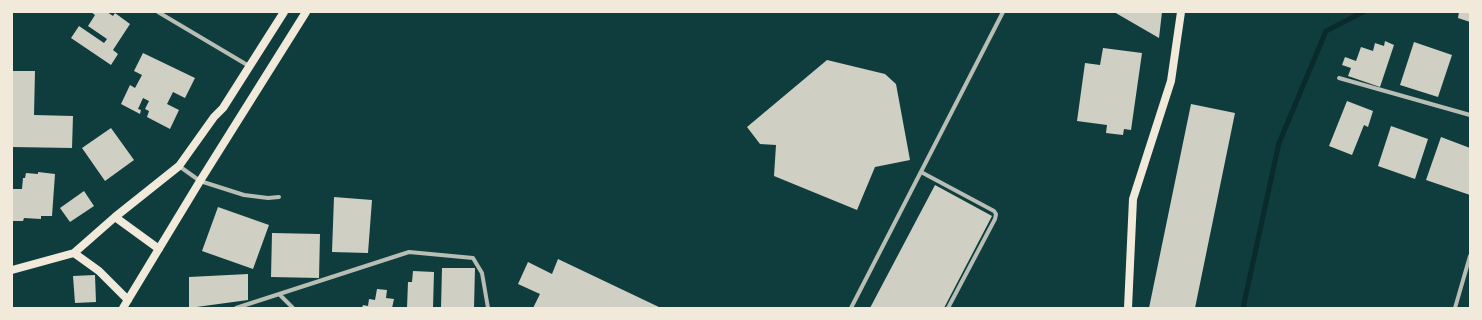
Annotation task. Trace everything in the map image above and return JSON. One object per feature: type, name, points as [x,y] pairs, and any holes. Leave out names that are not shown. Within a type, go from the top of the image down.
[{"type":"main road","points":[[12,270],[74,253],[115,217],[179,166],[214,117],[223,108],[284,12]]},
{"type":"main road","points":[[123,308],[200,181],[306,12]]},
{"type":"main road","points":[[1128,308],[1133,199],[1171,81],[1181,12]]},
{"type":"main road","points":[[115,217],[159,249]]},
{"type":"main road","points":[[74,253],[99,271],[128,300]]},
{"type":"street","points":[[158,12],[249,66]]},
{"type":"street","points":[[851,308],[1003,12]]},
{"type":"street","points":[[1340,78],[1470,114]]},
{"type":"street","points":[[179,166],[200,181],[244,195],[268,198],[279,197]]},
{"type":"street","points":[[921,172],[994,211],[996,214],[948,308]]},
{"type":"street","points":[[236,308],[409,252],[473,258],[482,273],[488,308]]},
{"type":"street","points":[[1455,308],[1470,256]]},
{"type":"street","points":[[279,294],[293,308]]},
{"type":"building","points":[[91,12],[107,12],[113,16],[115,13],[130,24],[113,50],[118,54],[111,65],[71,38],[79,26],[104,43],[107,39],[88,26],[95,15]]},
{"type":"building","points":[[1114,12],[1162,12],[1159,38]]},
{"type":"building","points":[[1459,12],[1470,12],[1470,22],[1458,18]]},
{"type":"building","points":[[1385,41],[1394,45],[1380,87],[1348,76],[1351,68],[1342,65],[1345,57],[1356,61],[1361,47],[1373,51],[1375,43],[1384,46]]},
{"type":"building","points":[[1414,42],[1452,55],[1438,97],[1400,85]]},
{"type":"building","points":[[1103,48],[1142,53],[1131,130],[1124,129],[1123,135],[1106,133],[1107,125],[1077,121],[1085,63],[1100,65]]},
{"type":"building","points":[[143,53],[195,78],[185,98],[173,92],[167,104],[179,110],[170,129],[147,117],[149,111],[145,109],[149,101],[143,98],[138,109],[141,110],[140,114],[121,104],[130,85],[135,88],[142,75],[134,71]]},
{"type":"building","points":[[827,60],[885,74],[896,84],[910,160],[875,167],[857,210],[774,176],[776,145],[760,144],[747,127]]},
{"type":"building","points":[[12,71],[35,71],[34,115],[73,116],[72,148],[12,147]]},
{"type":"building","points":[[1347,101],[1373,111],[1368,127],[1364,125],[1352,155],[1329,146]]},
{"type":"building","points":[[1191,104],[1235,113],[1195,308],[1149,308]]},
{"type":"building","points":[[1391,126],[1428,139],[1415,179],[1378,166]]},
{"type":"building","points":[[111,128],[134,160],[105,181],[82,148]]},
{"type":"building","points":[[1441,137],[1470,148],[1470,195],[1426,180]]},
{"type":"building","points":[[38,172],[55,174],[52,216],[41,216],[41,219],[24,218],[23,221],[12,221],[12,189],[22,189],[23,178],[25,178],[26,173],[38,174]]},
{"type":"building","points":[[935,185],[992,216],[944,308],[870,308]]},
{"type":"building","points":[[84,191],[94,206],[70,222],[60,208]]},
{"type":"building","points":[[334,197],[372,200],[368,253],[332,252]]},
{"type":"building","points":[[218,207],[269,225],[253,269],[202,251]]},
{"type":"building","points":[[272,233],[320,234],[319,278],[271,277]]},
{"type":"building","points":[[558,259],[661,308],[533,308],[540,294],[518,284],[528,262],[552,274]]},
{"type":"building","points":[[442,268],[475,268],[474,308],[441,308]]},
{"type":"building","points":[[413,271],[434,272],[433,308],[407,308],[408,282],[412,282]]},
{"type":"building","points":[[248,274],[248,300],[189,308],[189,277]]},
{"type":"building","points":[[95,275],[96,302],[75,303],[73,276]]},
{"type":"building","points":[[377,289],[387,290],[386,298],[394,299],[392,308],[362,308],[363,305],[368,306],[369,299],[375,300]]},
{"type":"waterway","points":[[1243,308],[1279,143],[1326,31],[1363,12]]}]
